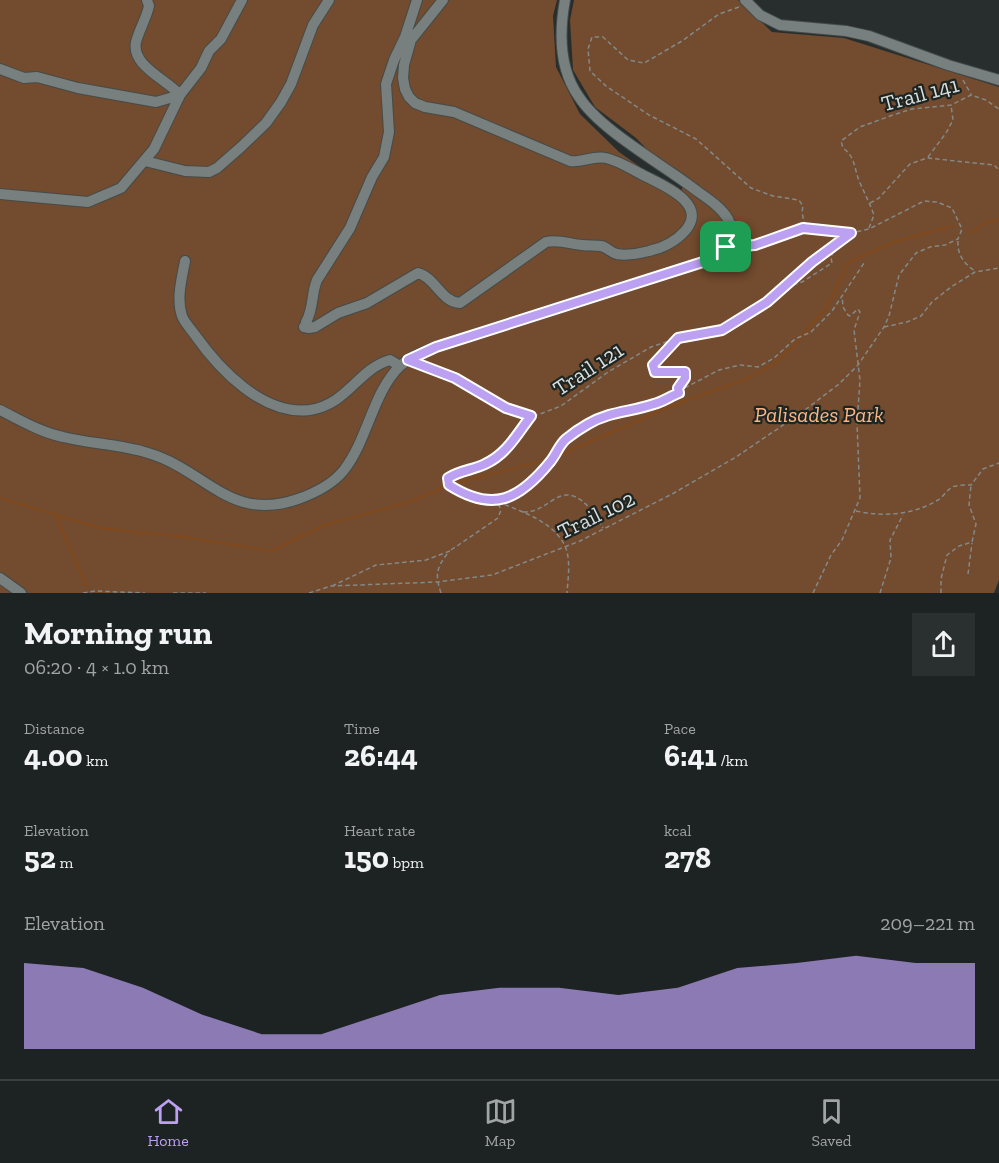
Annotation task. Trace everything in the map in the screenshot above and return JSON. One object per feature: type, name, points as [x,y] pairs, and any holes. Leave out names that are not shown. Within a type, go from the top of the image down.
[{"type":"street","points":[[147,0],[149,6],[136,45],[136,52],[142,62],[180,95]]},
{"type":"street","points":[[0,194],[88,202],[121,188],[154,149],[180,95],[201,68],[209,51],[221,39],[242,0]]},
{"type":"street","points":[[145,161],[185,171],[210,172],[217,168],[266,123],[281,102],[291,84],[313,25],[329,0]]},
{"type":"street","points":[[417,0],[386,84],[389,132],[384,157],[372,177],[350,228],[317,280],[307,325],[315,327],[338,313],[367,303],[418,273],[428,278],[449,300],[460,303],[546,242],[558,241],[603,246],[619,255],[650,251],[667,245],[680,237],[690,224],[691,211],[676,191],[666,188],[629,166],[606,158],[595,157],[578,162],[570,161],[454,112],[415,103],[405,89],[404,65],[411,40],[443,0]]},
{"type":"street","points":[[0,410],[60,437],[123,447],[159,456],[240,502],[255,505],[277,504],[308,495],[331,482],[344,470],[355,453],[388,382],[404,363],[436,347],[712,258],[726,247],[731,229],[722,210],[620,135],[585,107],[578,97],[568,79],[562,52],[561,30],[565,0]]},
{"type":"street","points":[[747,2],[760,15],[780,25],[846,31],[869,36],[999,80]]},
{"type":"street","points":[[0,69],[24,78],[37,77],[142,101],[156,102],[180,95]]},
{"type":"street","points":[[185,261],[180,295],[182,316],[205,348],[230,375],[252,393],[271,404],[290,410],[310,410],[333,403],[381,362],[390,360],[404,363]]},
{"type":"street","points":[[0,578],[21,593]]},
{"type":"path","points":[[747,2],[719,14],[682,41],[644,63],[628,60],[603,37],[592,37],[588,49],[590,71],[606,86],[649,115],[696,139],[751,188],[772,196],[799,200],[803,206],[804,222],[813,228]]},
{"type":"path","name":"Trail 141","points":[[869,229],[874,216],[870,203],[849,152],[843,148],[841,141],[860,127],[912,109],[951,105],[971,95],[986,100],[999,109]]},
{"type":"path","points":[[927,158],[953,120],[951,105]]},
{"type":"path","points":[[870,203],[879,198],[910,164],[927,158],[994,165],[999,170]]},
{"type":"path","points":[[726,247],[755,245],[803,228],[851,233],[869,229],[924,201],[937,202],[952,208],[960,221],[962,229],[957,247],[967,266],[975,272]]},
{"type":"path","name":"Trail 121","points":[[851,233],[812,262],[767,302],[722,330],[678,338],[651,347],[614,368],[561,406],[531,416],[513,442],[501,454],[483,465],[465,469],[448,478],[449,485],[462,494],[480,500],[497,501],[521,491],[537,478],[565,440],[588,424],[609,414],[654,404],[679,393],[719,370],[740,365],[758,367],[774,358],[795,339],[811,332],[832,311],[864,263]]},
{"type":"path","name":"Trail 102","points":[[309,593],[331,586],[437,582],[492,575],[565,547],[674,493],[736,457],[801,414],[839,384],[858,365],[884,327],[899,275],[916,253],[958,239]]},
{"type":"path","points":[[785,288],[802,282],[832,263],[831,257],[836,245]]},
{"type":"path","points":[[884,327],[921,316],[932,302],[975,272],[999,268]]},
{"type":"path","points":[[813,593],[855,511],[861,490],[857,423],[860,396],[854,330],[860,312],[858,309],[850,316],[848,315],[843,307],[842,296]]},
{"type":"path","points":[[678,338],[653,365],[655,372],[685,372],[685,378],[678,388],[679,393]]},
{"type":"path","points":[[404,363],[455,378],[506,408],[531,416]]},
{"type":"path","points":[[968,574],[976,524],[969,506],[971,485],[983,469],[999,463]]},
{"type":"path","points":[[855,511],[870,514],[903,514],[919,510],[940,498],[951,487],[971,485]]},
{"type":"path","points":[[522,512],[531,512],[561,495],[572,494],[593,510],[604,529]]},
{"type":"path","points":[[497,501],[549,528],[565,547],[569,570],[567,593]]},
{"type":"path","points":[[331,586],[376,565],[426,560],[450,551],[498,518],[501,510],[497,501]]},
{"type":"path","points":[[879,593],[891,558],[890,540],[903,514]]},
{"type":"path","points":[[940,593],[947,555],[959,546],[972,542]]},
{"type":"path","points":[[441,593],[437,582],[438,565],[450,551]]},
{"type":"path","points":[[83,593],[94,591],[145,593]]},
{"type":"path","points":[[173,593],[206,593]]},
{"type":"green space","name":"Palisades Park","points":[[0,0],[557,0],[553,16],[556,67],[580,114],[619,152],[680,195],[683,186],[636,138],[595,107],[573,70],[570,20],[574,0],[738,0],[772,32],[844,38],[999,87],[999,580],[994,593],[0,593]]},
{"type":"waterway","points":[[970,233],[984,224],[999,219]]},
{"type":"waterway","points":[[0,498],[100,528],[184,537],[271,551],[325,525],[412,501],[449,485],[553,458],[674,405],[746,379],[776,363],[799,340],[828,305],[849,262],[894,242],[952,226]]},
{"type":"waterway","points":[[56,516],[86,585]]},
{"type":"route","points":[[803,228],[851,233],[803,269],[785,288],[767,302],[722,330],[678,338],[653,365],[655,372],[676,370],[685,372],[685,378],[678,388],[679,393],[654,404],[609,414],[588,424],[565,440],[537,478],[521,491],[497,501],[480,500],[462,494],[449,485],[448,478],[458,472],[483,465],[501,454],[513,442],[531,416],[506,408],[455,378],[408,360],[436,347],[706,261],[722,252],[726,247],[755,245],[803,228]]}]
